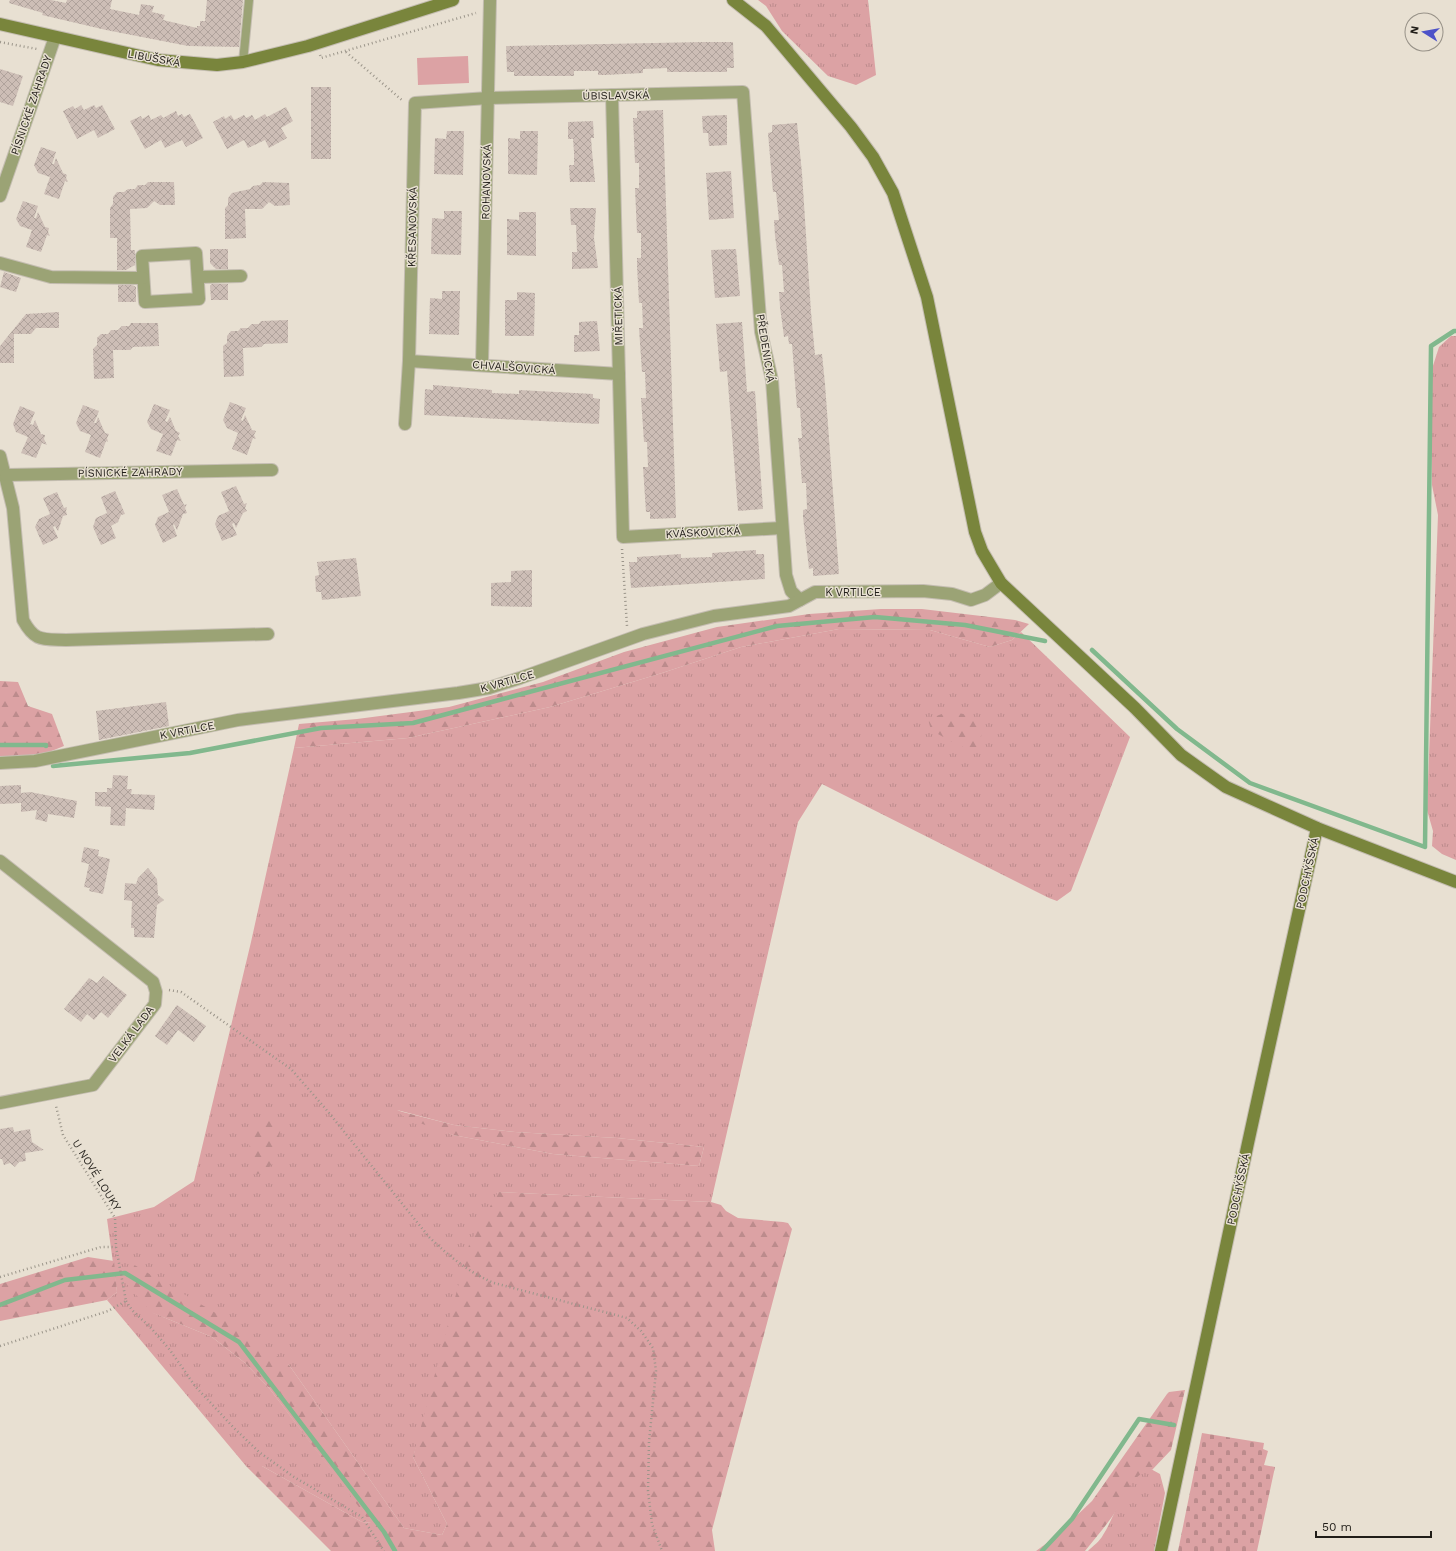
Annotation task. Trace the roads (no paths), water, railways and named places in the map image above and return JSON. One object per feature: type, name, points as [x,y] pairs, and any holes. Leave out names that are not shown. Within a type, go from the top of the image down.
[{"type":"street","name":"LIBUŠSKÁ","points":[[0,24],[158,60],[217,65],[243,62],[308,46],[453,0]]},
{"type":"street","name":"ROHANOVSKÁ","points":[[482,365],[490,0]]},
{"type":"street","points":[[733,0],[766,26],[851,127],[873,157],[893,193],[927,297],[975,532],[982,551],[1001,583],[1135,708],[1181,755],[1226,786],[1317,828],[1456,882]]},
{"type":"street","name":"PÍSNICKÉ ZAHRADY","points":[[0,196],[55,37]]},
{"type":"street","name":"ÚBISLAVSKÁ","points":[[488,98],[743,92]]},
{"type":"street","name":"PŘEDENICKÁ","points":[[743,92],[761,332],[772,380],[782,528],[788,583],[791,591],[800,600]]},
{"type":"street","name":"MIŘETICKÁ","points":[[612,95],[623,537]]},
{"type":"street","name":"KŘESANOVSKÁ","points":[[405,424],[409,361],[415,103],[488,98]]},
{"type":"street","points":[[196,253],[198,277],[199,299],[145,302],[142,256],[196,253]]},
{"type":"street","points":[[0,263],[51,277],[143,278]]},
{"type":"street","points":[[198,277],[241,276]]},
{"type":"street","name":"CHVALŠOVICKÁ","points":[[409,361],[619,374]]},
{"type":"street","points":[[0,456],[6,475],[13,508],[23,620],[30,633],[41,639],[66,640],[268,634]]},
{"type":"street","name":"PÍSNICKÉ ZAHRADY","points":[[6,475],[272,470]]},
{"type":"street","name":"KVÁSKOVICKÁ","points":[[623,537],[782,528]]},
{"type":"street","name":"K VRTILCE","points":[[0,763],[35,761],[238,720],[489,688],[628,641],[643,634],[714,616],[789,606],[815,592],[923,591],[952,594],[971,600],[985,595],[1001,583]]},
{"type":"street","name":"PODCHÝŠSKÁ","points":[[1161,1551],[1246,1150],[1317,828]]},
{"type":"street","name":"VELKÁ LADA","points":[[0,861],[153,982],[156,992],[155,1004],[93,1085],[0,1103]]},
{"type":"lane","points":[[243,62],[249,0]]},
{"type":"waterway","points":[[1092,650],[1177,729],[1250,783],[1425,847],[1431,346],[1456,331]]},
{"type":"waterway","points":[[53,766],[190,753],[321,728],[413,723],[777,626],[875,617],[965,625],[1045,641]]},
{"type":"waterway","points":[[0,745],[46,746]]},
{"type":"waterway","points":[[0,1305],[65,1280],[125,1273],[239,1342],[384,1532],[395,1551]]},
{"type":"waterway","points":[[1042,1551],[1072,1519],[1139,1419],[1174,1425]]}]
